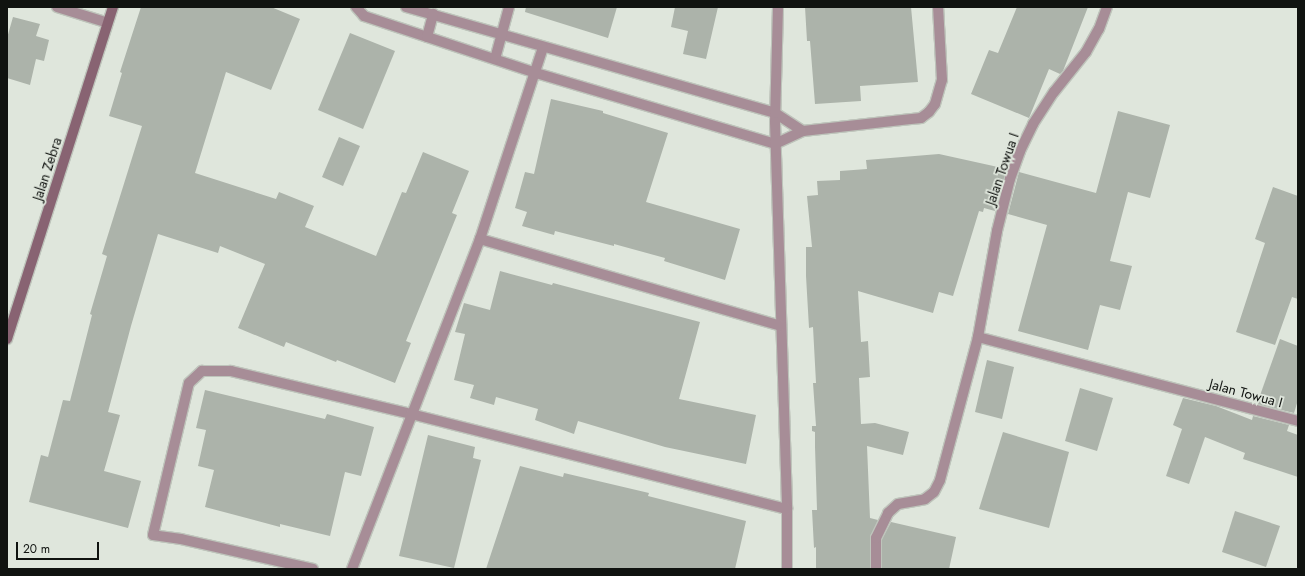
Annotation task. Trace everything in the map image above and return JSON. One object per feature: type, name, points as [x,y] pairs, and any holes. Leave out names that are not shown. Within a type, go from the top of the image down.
[{"type":"street","points":[[56,7],[108,23]]},
{"type":"street","name":"Jalan Zebra","points":[[7,339],[113,7]]},
{"type":"street","points":[[356,7],[364,16],[536,73],[775,144],[803,131],[921,118],[929,112],[935,104],[942,80],[938,7]]},
{"type":"street","points":[[406,7],[502,33],[544,47],[775,112],[803,131]]},
{"type":"street","points":[[495,59],[509,7]]},
{"type":"street","points":[[778,7],[775,144],[787,509],[787,569]]},
{"type":"street","name":"Jalan Towua I","points":[[876,569],[876,538],[888,513],[898,504],[925,499],[934,492],[940,480],[978,337],[997,231],[1010,179],[1020,151],[1033,124],[1054,92],[1086,52],[1099,29],[1107,7]]},
{"type":"street","points":[[427,37],[433,14]]},
{"type":"street","points":[[352,569],[480,239],[544,47]]},
{"type":"street","points":[[480,239],[781,326]]},
{"type":"street","name":"Jalan Towua I","points":[[978,337],[1298,421]]},
{"type":"street","points":[[314,569],[181,539],[153,535],[189,383],[202,371],[231,371],[412,414],[787,509]]},
{"type":"building","points":[[141,7],[271,7],[300,19],[271,90],[226,72],[195,173],[276,199],[279,192],[314,206],[305,227],[376,256],[402,192],[406,193],[423,152],[469,171],[452,213],[457,215],[406,341],[411,343],[395,383],[286,342],[284,347],[238,328],[265,264],[220,246],[218,253],[158,234],[108,412],[120,415],[104,471],[141,481],[128,528],[29,502],[41,455],[48,457],[63,400],[70,401],[92,315],[90,314],[107,256],[102,254],[142,126],[109,116],[122,73],[120,72]]},
{"type":"building","points":[[526,7],[617,7],[608,38],[525,12]]},
{"type":"building","points":[[675,7],[718,7],[706,59],[683,54],[688,31],[671,27]]},
{"type":"building","points":[[805,7],[911,7],[918,82],[860,86],[861,101],[815,104],[810,41],[807,41]]},
{"type":"building","points":[[1017,7],[1088,7],[1063,71],[1060,74],[1049,69],[1029,118],[971,94],[989,50],[998,53]]},
{"type":"building","points":[[13,17],[40,24],[36,36],[49,40],[44,61],[36,59],[30,85],[7,78],[7,38]]},
{"type":"building","points":[[350,33],[395,51],[363,129],[318,110]]},
{"type":"building","points":[[551,99],[603,111],[603,113],[668,133],[646,202],[740,229],[725,280],[664,261],[665,258],[614,244],[614,246],[555,231],[554,235],[522,226],[527,212],[515,208],[525,172],[534,174]]},
{"type":"building","points":[[1118,111],[1170,125],[1150,198],[1128,192],[1110,261],[1132,266],[1120,310],[1100,305],[1088,350],[1018,331],[1047,225],[1008,214],[1019,172],[1096,193]]},
{"type":"building","points":[[339,137],[360,146],[343,186],[322,177]]},
{"type":"building","points":[[939,154],[1007,169],[995,211],[984,208],[983,212],[979,211],[953,296],[939,292],[933,313],[858,291],[861,342],[868,341],[870,377],[859,378],[861,424],[875,423],[909,432],[903,455],[867,446],[870,518],[878,520],[870,538],[870,569],[816,569],[816,547],[814,548],[812,510],[817,510],[815,432],[812,431],[812,426],[816,426],[813,383],[816,383],[813,327],[809,328],[806,276],[806,247],[812,247],[807,196],[818,195],[817,181],[840,180],[840,171],[867,169],[866,160]]},
{"type":"building","points":[[1273,187],[1298,196],[1298,299],[1292,297],[1275,345],[1236,332],[1265,243],[1255,239]]},
{"type":"building","points":[[500,271],[552,285],[553,283],[700,322],[679,399],[756,415],[746,464],[665,447],[578,421],[574,434],[535,420],[538,409],[496,397],[494,405],[470,398],[474,385],[454,380],[465,334],[455,332],[464,303],[490,310]]},
{"type":"building","points":[[1280,339],[1298,346],[1298,400],[1294,413],[1257,404]]},
{"type":"building","points":[[987,360],[1014,367],[1002,419],[975,412]]},
{"type":"building","points":[[1080,388],[1113,398],[1097,451],[1065,441]]},
{"type":"building","points":[[205,390],[325,419],[327,414],[374,427],[361,476],[345,472],[330,536],[280,524],[280,527],[205,507],[214,470],[198,466],[206,430],[196,428]]},
{"type":"building","points":[[1183,398],[1216,406],[1252,420],[1253,416],[1289,425],[1287,431],[1298,435],[1298,477],[1243,459],[1245,453],[1205,437],[1189,484],[1166,476],[1182,429],[1173,425]]},
{"type":"building","points":[[1003,432],[1069,452],[1049,528],[979,509]]},
{"type":"building","points":[[428,435],[475,447],[473,458],[481,460],[454,568],[399,556]]},
{"type":"building","points":[[520,466],[563,477],[564,473],[649,493],[648,496],[746,521],[735,569],[486,569]]},
{"type":"building","points":[[1235,511],[1280,526],[1266,567],[1222,552]]},
{"type":"building","points":[[891,522],[956,537],[949,569],[882,569],[882,539]]}]
